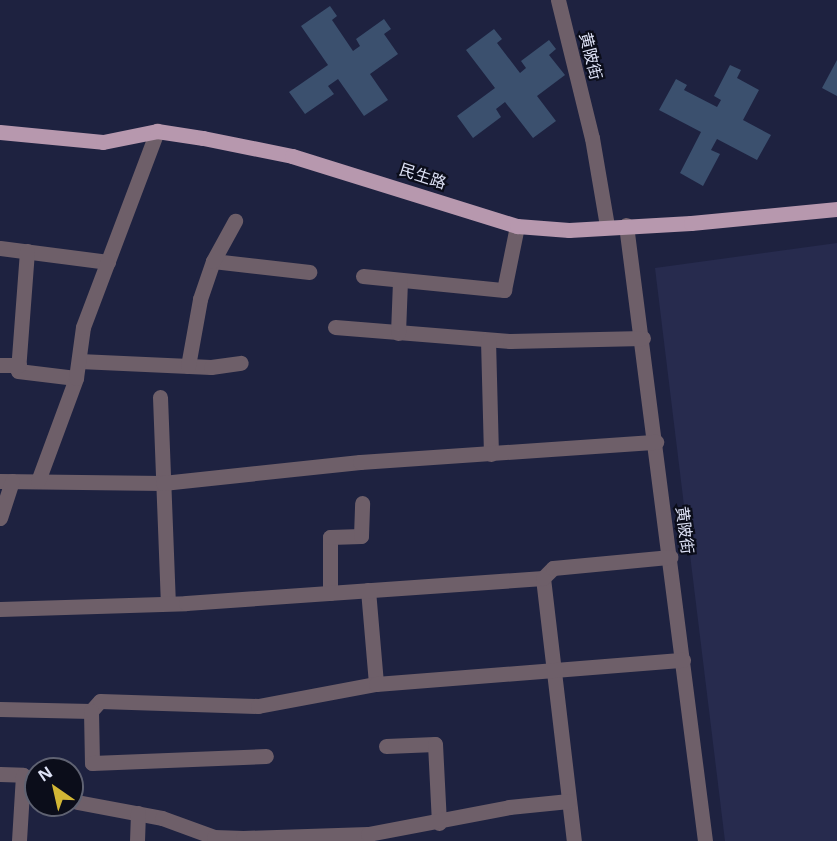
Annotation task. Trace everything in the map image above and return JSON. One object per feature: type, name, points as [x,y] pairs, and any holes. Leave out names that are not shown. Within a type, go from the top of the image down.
[{"type":"main road","name":"民生路","points":[[0,132],[104,142],[157,131],[292,156],[517,226],[570,230],[750,219],[837,209]]},
{"type":"street","name":"黄陂街","points":[[558,0],[592,138],[607,226]]},
{"type":"street","points":[[38,481],[76,378],[83,327],[157,131]]},
{"type":"street","points":[[188,366],[200,299],[213,261],[235,220]]},
{"type":"street","name":"黄陂街","points":[[626,225],[643,338],[705,841]]},
{"type":"street","points":[[363,276],[504,290],[517,226]]},
{"type":"street","points":[[0,248],[108,262]]},
{"type":"street","points":[[27,251],[18,371],[76,378]]},
{"type":"street","points":[[213,261],[309,272]]},
{"type":"street","points":[[398,333],[400,280]]},
{"type":"street","points":[[335,327],[488,340],[643,338]]},
{"type":"street","points":[[488,340],[491,454]]},
{"type":"street","points":[[79,361],[188,366],[241,363]]},
{"type":"street","points":[[0,365],[19,365]]},
{"type":"street","points":[[160,397],[168,603]]},
{"type":"street","points":[[0,518],[6,481],[163,483],[360,462],[656,442]]},
{"type":"street","points":[[330,593],[330,537],[361,536],[362,503]]},
{"type":"street","points":[[0,609],[168,603],[543,578],[553,568],[670,557]]},
{"type":"street","points":[[543,578],[574,841]]},
{"type":"street","points":[[368,590],[376,684]]},
{"type":"street","points":[[266,756],[92,763],[91,711],[100,701],[258,706],[376,684],[554,673],[683,660]]},
{"type":"street","points":[[0,708],[91,711]]},
{"type":"street","points":[[386,746],[435,744],[439,823]]},
{"type":"street","points":[[0,774],[24,775]]},
{"type":"street","points":[[84,803],[138,813],[188,834],[243,838],[368,834],[439,823],[509,807],[569,801]]},
{"type":"street","points":[[19,841],[24,811]]},
{"type":"street","points":[[136,841],[138,813]]},
{"type":"shaded area","points":[[837,243],[837,841],[725,841],[655,268]]},
{"type":"building","points":[[330,6],[337,16],[332,20],[353,51],[360,46],[356,39],[384,19],[391,29],[384,34],[398,54],[370,74],[388,100],[364,116],[338,79],[328,86],[334,94],[305,114],[289,92],[328,65],[301,26]]},
{"type":"building","points":[[494,29],[502,39],[497,43],[520,73],[526,68],[521,61],[549,40],[556,49],[549,55],[565,75],[537,96],[556,121],[533,138],[505,102],[496,109],[501,117],[473,138],[457,116],[495,88],[466,50]]},
{"type":"building","points":[[837,60],[837,96],[822,88]]},
{"type":"building","points":[[730,65],[741,70],[737,78],[759,90],[743,120],[771,135],[757,160],[717,139],[711,150],[720,154],[703,186],[680,173],[701,132],[659,110],[676,79],[687,85],[684,90],[717,107],[721,100],[714,96]]}]
